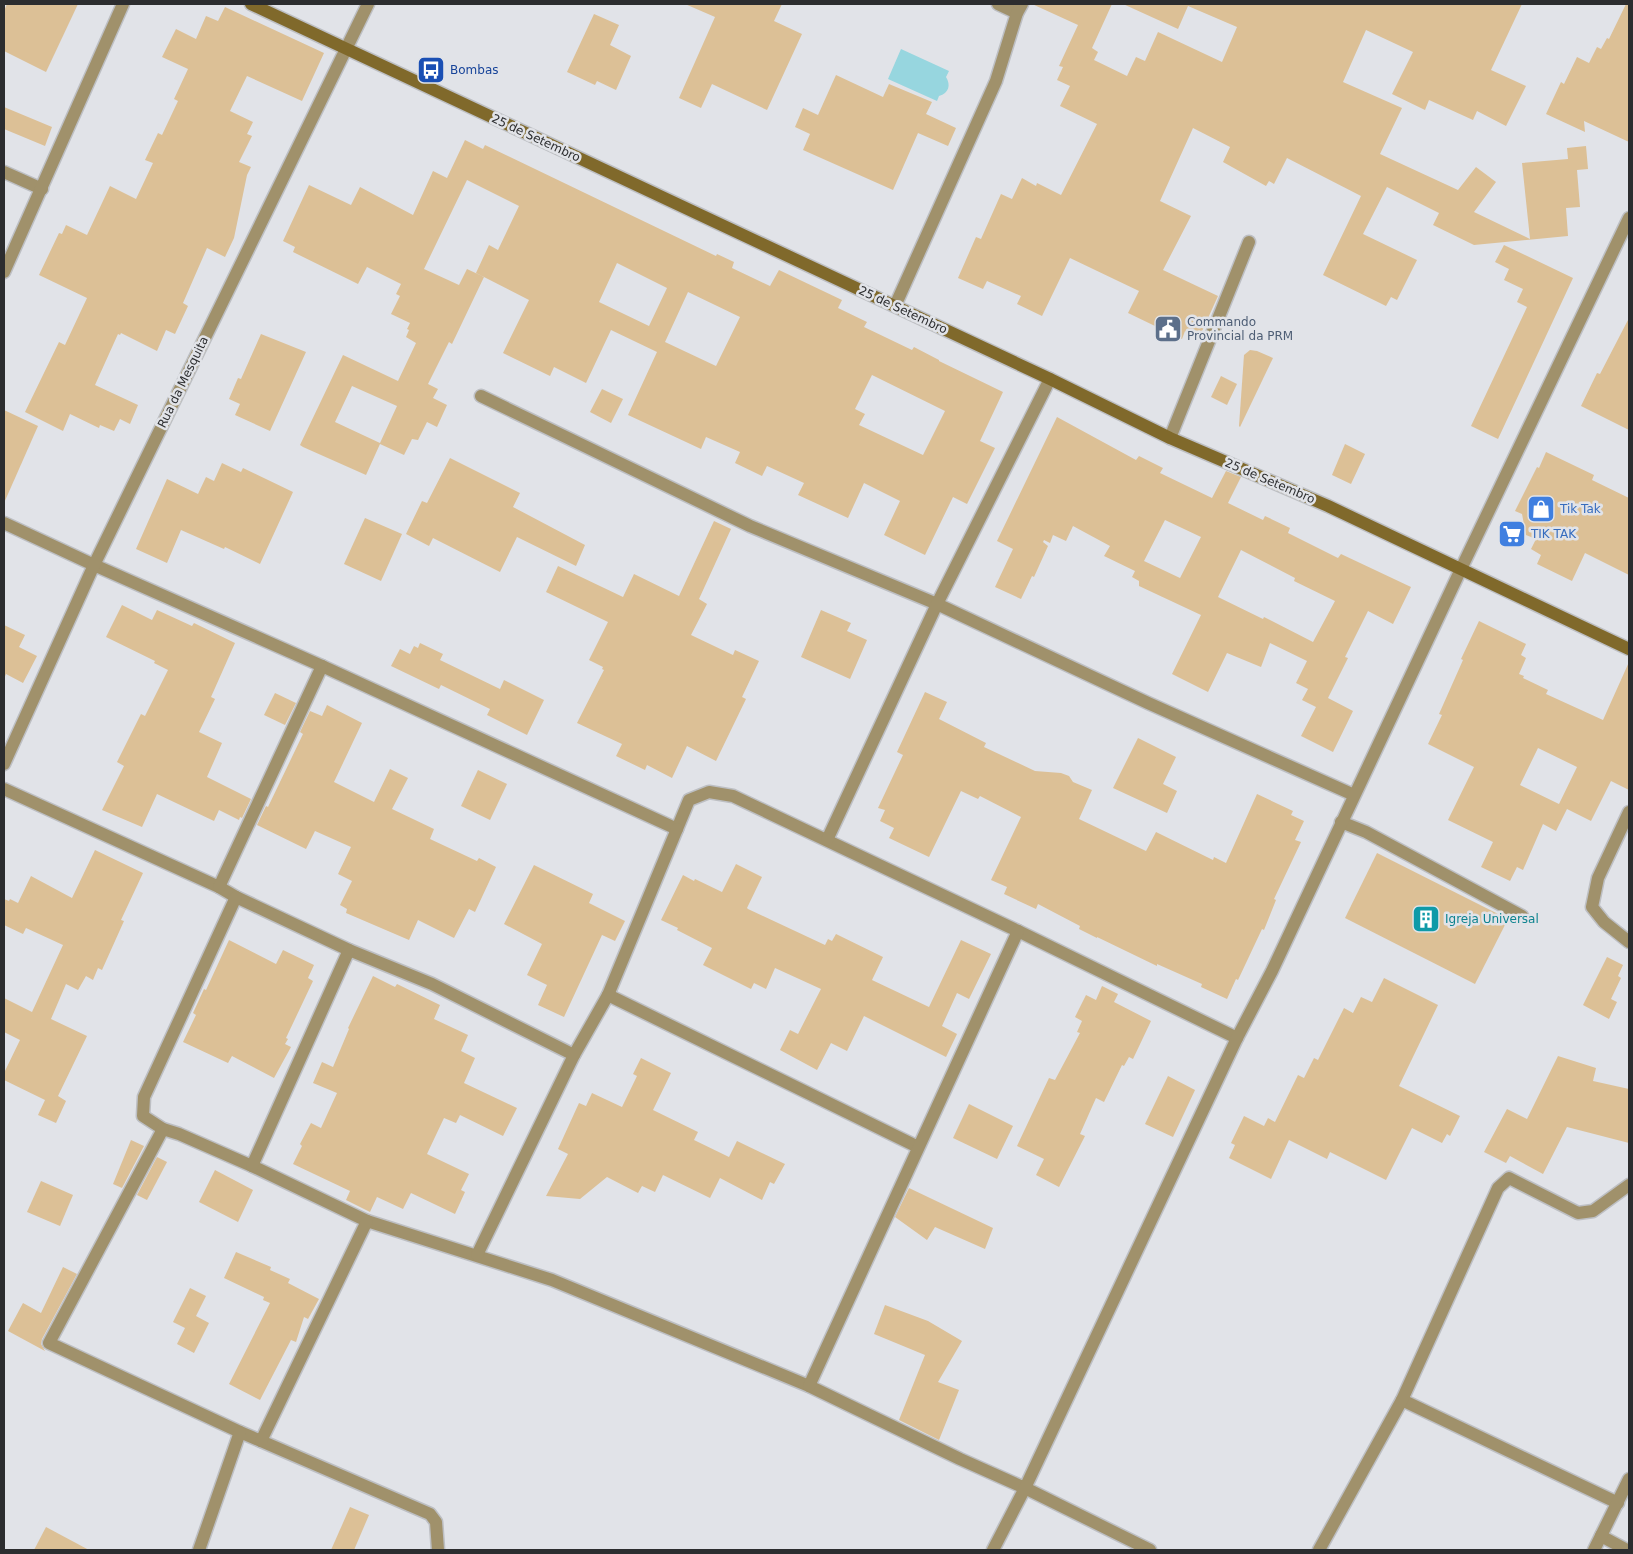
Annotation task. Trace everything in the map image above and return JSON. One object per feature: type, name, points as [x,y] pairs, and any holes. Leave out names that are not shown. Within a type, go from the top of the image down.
[{"type":"street","points":[[4,272],[123,4]]},
{"type":"street","name":"25 de Setembro","points":[[251,4],[1050,379],[1170,438],[1328,506],[1629,648]]},
{"type":"street","name":"Rua da Mesquita","points":[[4,764],[94,565],[368,4]]},
{"type":"street","points":[[895,306],[996,81],[1020,8],[998,4]]},
{"type":"street","points":[[4,172],[42,189]]},
{"type":"street","points":[[992,1550],[1025,1488],[1237,1038],[1272,971],[1461,568],[1629,218]]},
{"type":"street","points":[[1170,438],[1249,242]]},
{"type":"street","points":[[827,840],[937,604],[1050,379]]},
{"type":"street","points":[[481,396],[750,526],[937,604],[1354,795]]},
{"type":"street","points":[[4,523],[677,829]]},
{"type":"street","points":[[220,887],[322,666]]},
{"type":"street","points":[[4,789],[220,887],[236,897],[349,950],[432,984],[574,1055]]},
{"type":"street","points":[[477,1255],[574,1055],[608,995],[689,800],[709,792],[733,796],[1018,931],[1237,1038]]},
{"type":"street","points":[[1629,812],[1598,878],[1592,907],[1604,922],[1629,942]]},
{"type":"street","points":[[1341,822],[1366,832],[1522,916]]},
{"type":"street","points":[[236,897],[144,1097],[143,1116],[163,1129],[252,1166],[367,1221],[552,1280],[809,1386],[960,1459],[1025,1488],[1150,1550]]},
{"type":"street","points":[[809,1386],[1018,931]]},
{"type":"street","points":[[252,1166],[349,950]]},
{"type":"street","points":[[608,995],[918,1147]]},
{"type":"street","points":[[163,1129],[49,1344],[240,1432],[430,1514],[436,1522],[438,1550]]},
{"type":"street","points":[[1319,1550],[1402,1400],[1498,1188],[1509,1178],[1578,1214],[1594,1211],[1629,1185]]},
{"type":"street","points":[[261,1441],[367,1221]]},
{"type":"street","points":[[1402,1400],[1618,1502]]},
{"type":"street","points":[[199,1550],[240,1432]]},
{"type":"street","points":[[1594,1550],[1629,1479]]},
{"type":"street","points":[[1601,1536],[1627,1550]]},
{"type":"water","points":[[901,49],[949,71],[946,77],[948,83],[947,91],[939,96],[937,101],[888,79]]},
{"type":"building","points":[[7,4],[78,4],[46,72],[4,51],[4,11]]},
{"type":"building","points":[[685,4],[782,4],[774,21],[802,34],[767,110],[712,84],[701,108],[679,98],[715,17]]},
{"type":"building","points":[[1032,4],[1112,4],[1092,48],[1098,52],[1094,60],[1127,76],[1136,57],[1145,61],[1158,32],[1222,62],[1237,27],[1188,6],[1178,29],[1123,4],[1522,4],[1491,70],[1526,86],[1506,126],[1477,111],[1473,120],[1429,100],[1425,110],[1392,94],[1413,52],[1366,30],[1343,82],[1402,108],[1380,154],[1458,190],[1476,167],[1496,182],[1474,212],[1530,239],[1522,163],[1568,159],[1567,148],[1586,146],[1588,169],[1577,170],[1580,207],[1566,208],[1568,236],[1474,245],[1433,225],[1439,213],[1387,187],[1363,234],[1417,260],[1397,300],[1391,297],[1386,306],[1323,275],[1361,196],[1287,158],[1274,184],[1269,181],[1266,186],[1223,162],[1230,147],[1193,128],[1160,201],[1191,216],[1163,270],[1218,296],[1199,338],[1185,331],[1182,339],[1128,313],[1139,291],[1070,258],[1042,316],[1017,304],[1021,296],[987,281],[983,289],[958,278],[976,237],[981,239],[1001,194],[1012,199],[1022,178],[1036,186],[1037,183],[1061,195],[1097,124],[1060,106],[1070,86],[1057,80],[1063,67],[1059,66],[1078,25]]},
{"type":"building","points":[[1626,4],[1629,4],[1629,142],[1584,121],[1585,132],[1546,114],[1561,82],[1564,84],[1577,57],[1589,63],[1597,47],[1601,49],[1607,38],[1609,39]]},
{"type":"building","points":[[225,7],[324,53],[302,101],[247,76],[230,111],[253,122],[247,134],[252,136],[239,162],[251,167],[247,175],[234,238],[225,257],[207,248],[183,303],[188,306],[175,334],[166,330],[157,351],[121,333],[120,335],[118,334],[95,385],[138,405],[130,424],[120,419],[114,431],[100,425],[99,428],[70,414],[63,431],[25,412],[59,342],[65,345],[87,298],[39,275],[59,233],[62,234],[66,225],[87,235],[110,186],[136,199],[153,163],[145,160],[158,133],[162,135],[178,101],[174,99],[188,69],[162,57],[176,29],[196,39],[206,16],[218,21]]},
{"type":"building","points":[[594,14],[619,25],[610,45],[631,56],[616,90],[597,81],[595,85],[567,72]]},
{"type":"building","points":[[836,75],[883,97],[889,84],[932,102],[926,114],[956,128],[948,146],[918,133],[893,190],[803,150],[810,134],[795,127],[803,108],[818,115]]},
{"type":"building","points":[[4,107],[52,127],[45,146],[4,129]]},
{"type":"building","points":[[465,140],[483,149],[485,145],[716,256],[717,254],[734,262],[732,268],[770,286],[779,270],[842,300],[838,308],[867,322],[864,327],[912,350],[914,347],[1003,392],[980,441],[995,448],[967,504],[953,497],[925,555],[884,535],[900,501],[864,483],[848,518],[798,495],[804,483],[767,466],[762,476],[735,463],[740,452],[706,437],[701,449],[628,415],[657,352],[611,330],[586,383],[554,367],[550,376],[503,353],[529,300],[484,277],[452,344],[449,342],[428,384],[438,389],[433,398],[447,405],[437,427],[427,422],[418,440],[412,439],[404,455],[380,444],[366,475],[303,447],[300,445],[343,355],[398,381],[416,343],[406,337],[410,323],[391,314],[400,296],[396,294],[401,284],[367,267],[358,284],[293,252],[295,247],[283,241],[309,185],[351,205],[360,187],[413,215],[433,171],[447,178]],"holes":[[[467,180],[519,206],[498,250],[489,245],[476,273],[484,277],[467,269],[459,285],[424,269]],[[617,263],[667,288],[649,326],[599,302]],[[688,292],[740,317],[716,366],[665,342]],[[872,375],[945,411],[923,455],[859,425],[865,414],[855,409]],[[352,386],[397,406],[380,443],[335,422]]]},
{"type":"building","points":[[1504,245],[1573,278],[1498,439],[1471,426],[1527,307],[1517,302],[1523,289],[1504,280],[1509,269],[1495,262]]},
{"type":"building","points":[[1629,318],[1629,430],[1581,406],[1597,373],[1600,374]]},
{"type":"building","points":[[261,334],[306,352],[270,431],[235,415],[240,404],[229,399],[238,378],[241,379]]},
{"type":"building","points":[[1250,350],[1273,358],[1240,427],[1244,355]]},
{"type":"building","points":[[1221,376],[1237,384],[1227,405],[1211,397]]},
{"type":"building","points":[[602,389],[623,399],[611,423],[590,412]]},
{"type":"building","points":[[4,410],[38,426],[4,503]]},
{"type":"building","points":[[1057,417],[1136,460],[1139,456],[1163,468],[1160,473],[1212,498],[1226,471],[1241,477],[1228,503],[1263,520],[1265,516],[1290,528],[1288,533],[1338,558],[1341,554],[1411,587],[1393,624],[1368,611],[1345,657],[1348,658],[1328,698],[1353,711],[1333,752],[1301,736],[1316,707],[1302,700],[1308,689],[1296,683],[1307,661],[1270,643],[1261,667],[1227,653],[1208,692],[1172,674],[1201,615],[1139,586],[1139,581],[1132,577],[1135,571],[1104,556],[1110,546],[1073,526],[1066,541],[1053,535],[1050,543],[1044,540],[1043,542],[1048,546],[1034,577],[1032,576],[1021,599],[995,587],[1013,549],[997,541]],"holes":[[[1165,520],[1201,537],[1180,578],[1144,561]],[[1241,550],[1295,578],[1294,581],[1335,601],[1313,642],[1264,617],[1263,619],[1218,597]]]},
{"type":"building","points":[[1345,444],[1365,454],[1351,484],[1332,475]]},
{"type":"building","points":[[1546,452],[1594,475],[1592,480],[1629,498],[1629,575],[1585,553],[1572,581],[1537,564],[1541,555],[1531,549],[1536,539],[1526,535],[1522,514],[1515,511]]},
{"type":"building","points":[[450,458],[520,493],[513,507],[585,545],[576,566],[517,537],[500,572],[433,538],[429,546],[406,534],[422,501],[427,503]]},
{"type":"building","points":[[222,463],[241,472],[243,468],[293,492],[260,564],[225,547],[224,549],[181,530],[167,563],[136,549],[167,479],[198,494],[206,477],[214,481]]},
{"type":"building","points":[[365,518],[402,534],[381,581],[344,564]]},
{"type":"building","points":[[714,521],[731,529],[699,599],[707,604],[691,635],[733,655],[735,650],[759,661],[742,697],[746,699],[716,761],[687,746],[672,778],[647,765],[645,770],[616,756],[622,744],[577,723],[604,670],[602,669],[603,667],[589,660],[608,622],[546,592],[558,566],[623,597],[634,574],[679,596]]},
{"type":"building","points":[[122,605],[152,620],[157,610],[192,626],[194,623],[235,643],[211,697],[215,699],[199,732],[222,743],[207,777],[251,799],[242,818],[240,817],[239,820],[219,810],[214,821],[157,794],[142,827],[102,810],[124,766],[117,762],[141,714],[145,716],[168,670],[154,663],[155,661],[106,637]]},
{"type":"building","points":[[821,610],[851,623],[847,631],[867,640],[850,679],[801,657]]},
{"type":"building","points":[[1479,621],[1526,644],[1521,655],[1526,658],[1519,674],[1524,676],[1523,678],[1548,690],[1546,694],[1603,720],[1629,662],[1629,790],[1611,781],[1591,821],[1567,809],[1556,831],[1543,824],[1523,870],[1517,867],[1510,881],[1481,867],[1493,842],[1448,820],[1474,767],[1428,744],[1442,715],[1439,714],[1463,660],[1461,659]],"holes":[[[1538,748],[1577,767],[1559,804],[1520,785]]]},
{"type":"building","points":[[4,625],[25,635],[19,647],[37,656],[23,683],[6,674],[4,679]]},
{"type":"building","points":[[420,643],[443,654],[440,660],[500,689],[504,680],[544,700],[527,735],[487,715],[490,709],[441,685],[439,689],[391,666],[400,649],[410,654],[414,646],[418,648]]},
{"type":"building","points":[[925,692],[947,702],[939,719],[986,743],[984,747],[1035,771],[1061,773],[1069,776],[1073,782],[1092,790],[1079,819],[1146,851],[1156,832],[1213,860],[1214,857],[1226,863],[1257,794],[1293,811],[1291,815],[1304,821],[1295,840],[1301,842],[1274,899],[1276,900],[1264,930],[1262,929],[1227,999],[1201,987],[1202,984],[1157,964],[1157,966],[1079,929],[1080,926],[1038,904],[1036,909],[1004,894],[1007,887],[991,880],[1021,817],[980,796],[978,799],[961,791],[929,857],[889,838],[894,828],[880,821],[885,810],[878,808],[903,755],[897,752]]},
{"type":"building","points":[[275,693],[296,703],[285,725],[264,715]]},
{"type":"building","points":[[327,705],[362,723],[334,782],[374,802],[390,769],[408,778],[392,809],[434,829],[430,839],[477,861],[479,858],[496,867],[475,912],[469,909],[454,938],[418,920],[409,940],[346,913],[347,909],[340,905],[352,881],[338,874],[351,847],[315,831],[306,849],[257,825],[266,806],[268,807],[303,734],[300,732],[310,711],[322,716]]},
{"type":"building","points":[[1138,738],[1176,757],[1163,784],[1177,791],[1167,813],[1113,788]]},
{"type":"building","points":[[478,770],[507,784],[490,820],[461,806]]},
{"type":"building","points":[[95,850],[143,873],[121,920],[124,921],[102,970],[98,968],[93,980],[86,976],[78,990],[66,984],[51,1019],[87,1036],[58,1096],[66,1101],[56,1123],[38,1115],[45,1100],[4,1080],[4,1073],[20,1040],[4,1032],[4,998],[32,1012],[63,945],[26,928],[23,934],[4,925],[4,899],[9,901],[10,899],[18,903],[31,876],[72,898]]},
{"type":"building","name":"Igreja Universal","points":[[1377,853],[1508,919],[1475,984],[1345,918]]},
{"type":"building","points":[[736,864],[762,877],[748,909],[825,945],[828,939],[832,941],[836,934],[883,957],[872,980],[929,1007],[961,940],[991,954],[969,999],[957,993],[942,1026],[957,1034],[946,1057],[864,1016],[847,1051],[831,1043],[817,1070],[780,1050],[790,1030],[798,1034],[821,989],[775,968],[766,989],[754,983],[751,989],[703,965],[712,948],[661,920],[683,875],[722,892]]},
{"type":"building","points":[[534,865],[593,894],[589,903],[625,921],[615,941],[602,935],[564,1017],[538,1005],[547,985],[527,975],[542,944],[504,924]]},
{"type":"building","points":[[229,940],[276,964],[283,950],[314,965],[308,978],[313,981],[286,1038],[288,1039],[285,1044],[291,1047],[274,1078],[232,1056],[228,1063],[183,1042],[196,1015],[193,1013]]},
{"type":"building","points":[[1607,957],[1623,965],[1618,976],[1621,978],[1611,999],[1617,1002],[1609,1019],[1583,1005]]},
{"type":"building","points":[[373,976],[395,987],[397,984],[440,1005],[434,1019],[468,1035],[461,1051],[475,1058],[464,1083],[517,1108],[503,1136],[460,1115],[456,1123],[444,1118],[427,1154],[469,1174],[461,1190],[465,1192],[455,1214],[411,1193],[403,1209],[377,1197],[370,1212],[346,1200],[350,1191],[293,1164],[302,1146],[300,1144],[311,1123],[321,1128],[337,1093],[313,1083],[322,1062],[333,1067],[348,1028]]},
{"type":"building","points":[[1384,978],[1438,1005],[1399,1086],[1460,1116],[1450,1136],[1447,1134],[1442,1143],[1412,1128],[1386,1180],[1330,1152],[1327,1159],[1289,1140],[1271,1179],[1229,1158],[1235,1145],[1231,1143],[1244,1116],[1264,1126],[1268,1118],[1275,1122],[1298,1075],[1304,1078],[1314,1058],[1318,1060],[1344,1008],[1353,1013],[1361,997],[1372,1002]]},
{"type":"building","points":[[1102,986],[1118,994],[1114,1002],[1151,1021],[1133,1059],[1129,1057],[1124,1066],[1122,1065],[1104,1102],[1096,1098],[1080,1134],[1085,1136],[1059,1187],[1036,1175],[1044,1159],[1017,1146],[1049,1078],[1055,1080],[1080,1033],[1077,1032],[1082,1021],[1075,1017],[1086,995],[1096,1000]]},
{"type":"building","points":[[1558,1056],[1596,1068],[1593,1081],[1629,1089],[1629,1143],[1567,1127],[1543,1174],[1510,1156],[1506,1163],[1484,1152],[1507,1109],[1527,1119]]},
{"type":"building","points":[[641,1058],[671,1073],[653,1110],[698,1132],[694,1140],[729,1157],[737,1141],[785,1164],[774,1184],[770,1182],[762,1200],[720,1178],[710,1198],[663,1175],[655,1192],[642,1186],[638,1193],[607,1177],[580,1199],[546,1196],[568,1154],[558,1149],[579,1103],[586,1106],[592,1093],[622,1107],[637,1076],[633,1074]]},
{"type":"building","points":[[1168,1076],[1195,1090],[1173,1137],[1145,1124]]},
{"type":"building","points":[[969,1104],[1013,1126],[997,1159],[953,1138]]},
{"type":"building","points":[[131,1140],[144,1146],[122,1188],[113,1184]]},
{"type":"building","points":[[157,1157],[167,1162],[147,1200],[137,1195]]},
{"type":"building","points":[[215,1170],[253,1190],[238,1222],[199,1202]]},
{"type":"building","points":[[41,1181],[73,1195],[60,1226],[27,1212]]},
{"type":"building","points":[[909,1188],[993,1228],[985,1249],[935,1227],[927,1240],[895,1217]]},
{"type":"building","points":[[236,1252],[271,1267],[270,1270],[290,1279],[288,1283],[319,1299],[308,1319],[304,1317],[296,1342],[291,1340],[260,1400],[229,1384],[270,1303],[263,1300],[264,1297],[224,1278]]},
{"type":"building","points":[[63,1267],[77,1274],[42,1339],[41,1344],[45,1351],[8,1331],[23,1303],[41,1313]]},
{"type":"building","points":[[190,1288],[206,1296],[196,1316],[209,1323],[194,1353],[177,1344],[185,1328],[173,1322]]},
{"type":"building","points":[[885,1305],[928,1321],[962,1341],[938,1382],[959,1390],[939,1440],[899,1420],[925,1355],[874,1334]]},
{"type":"building","points":[[350,1507],[369,1515],[354,1550],[331,1550]]},
{"type":"building","points":[[46,1527],[89,1550],[34,1550]]},
{"type":"place","name":"Bombas","points":[[431,70]]},
{"type":"place","name":"Commando Provincial da PRM","points":[[1168,329]]},
{"type":"place","name":"Tik Tak","points":[[1541,509]]},
{"type":"place","name":"TIK TAK","points":[[1512,534]]},
{"type":"place","name":"Igreja Universal","points":[[1426,919]]}]
